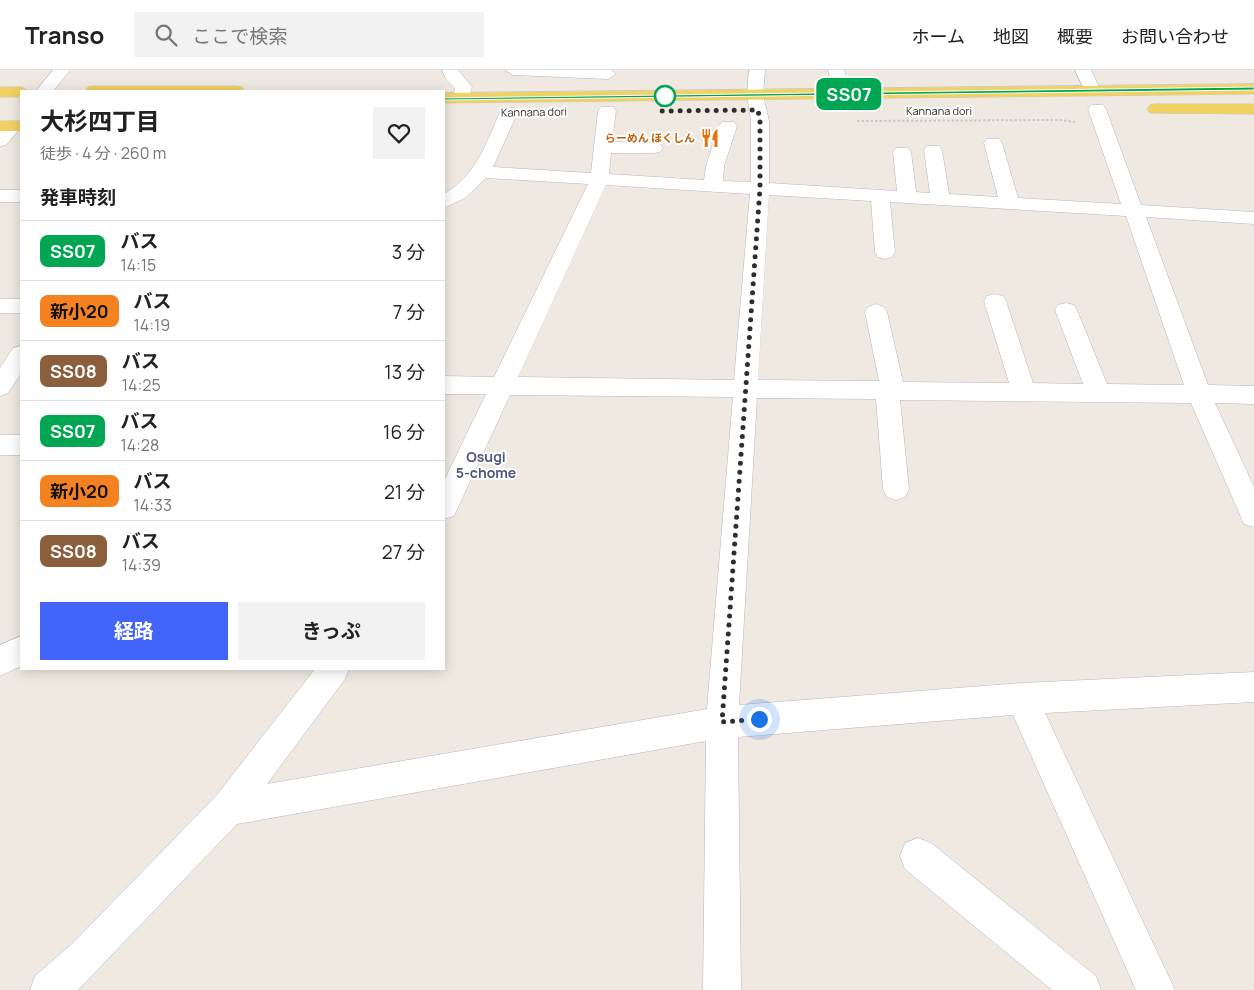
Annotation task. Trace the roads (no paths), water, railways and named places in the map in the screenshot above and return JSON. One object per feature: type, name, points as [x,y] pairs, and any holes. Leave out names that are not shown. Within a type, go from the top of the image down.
[{"type":"main road","name":"Kannana dori","points":[[445,98],[607,104],[756,103],[842,109],[1096,105],[1254,89]]},
{"type":"main road","points":[[0,92],[20,92]]},
{"type":"main road","points":[[0,102],[20,102]]},
{"type":"main road","name":"Kannana dori","points":[[756,103],[842,109]]},
{"type":"main road","name":"Kannana dori","points":[[445,113],[509,112],[607,104]]},
{"type":"main road","points":[[1136,109],[1254,109]]},
{"type":"street","points":[[45,90],[62,70]]},
{"type":"street","points":[[450,70],[452,76],[464,87],[461,98]]},
{"type":"street","points":[[445,506],[599,180],[607,104],[608,72],[513,70]]},
{"type":"street","points":[[722,990],[722,722],[760,188],[760,144],[756,103],[757,70]]},
{"type":"street","points":[[836,70],[842,109]]},
{"type":"street","points":[[1083,70],[1199,394],[1254,516]]},
{"type":"street","points":[[445,201],[473,185],[482,172],[509,112]]},
{"type":"street","points":[[0,141],[11,122]]},
{"type":"street","points":[[713,186],[715,166],[726,134],[760,144]]},
{"type":"street","points":[[993,143],[1009,202]]},
{"type":"street","points":[[603,147],[654,148]]},
{"type":"street","points":[[933,150],[940,198]]},
{"type":"street","points":[[902,152],[908,196]]},
{"type":"street","points":[[482,172],[599,180],[880,194],[1254,218]]},
{"type":"street","points":[[880,194],[885,252]]},
{"type":"street","points":[[0,196],[20,196]]},
{"type":"street","points":[[995,301],[1023,391]]},
{"type":"street","points":[[0,306],[20,306]]},
{"type":"street","points":[[1066,310],[1098,393]]},
{"type":"street","points":[[876,312],[890,389],[896,489]]},
{"type":"street","points":[[0,387],[20,356]]},
{"type":"street","points":[[445,385],[504,384],[1254,395]]},
{"type":"street","points":[[0,446],[20,445]]},
{"type":"street","points":[[0,642],[20,642]]},
{"type":"street","points":[[0,662],[20,651]]},
{"type":"street","points":[[49,990],[86,956],[228,808],[333,670]]},
{"type":"street","points":[[228,808],[722,722],[1022,699],[1254,687]]},
{"type":"street","points":[[1022,699],[1156,990]]},
{"type":"street","points":[[918,856],[1082,990]]},
{"type":"place","name":"らーめん ほくしん","points":[[710,138]]},
{"type":"district","name":"Osugi 5-chome","points":[[486,466]]}]
